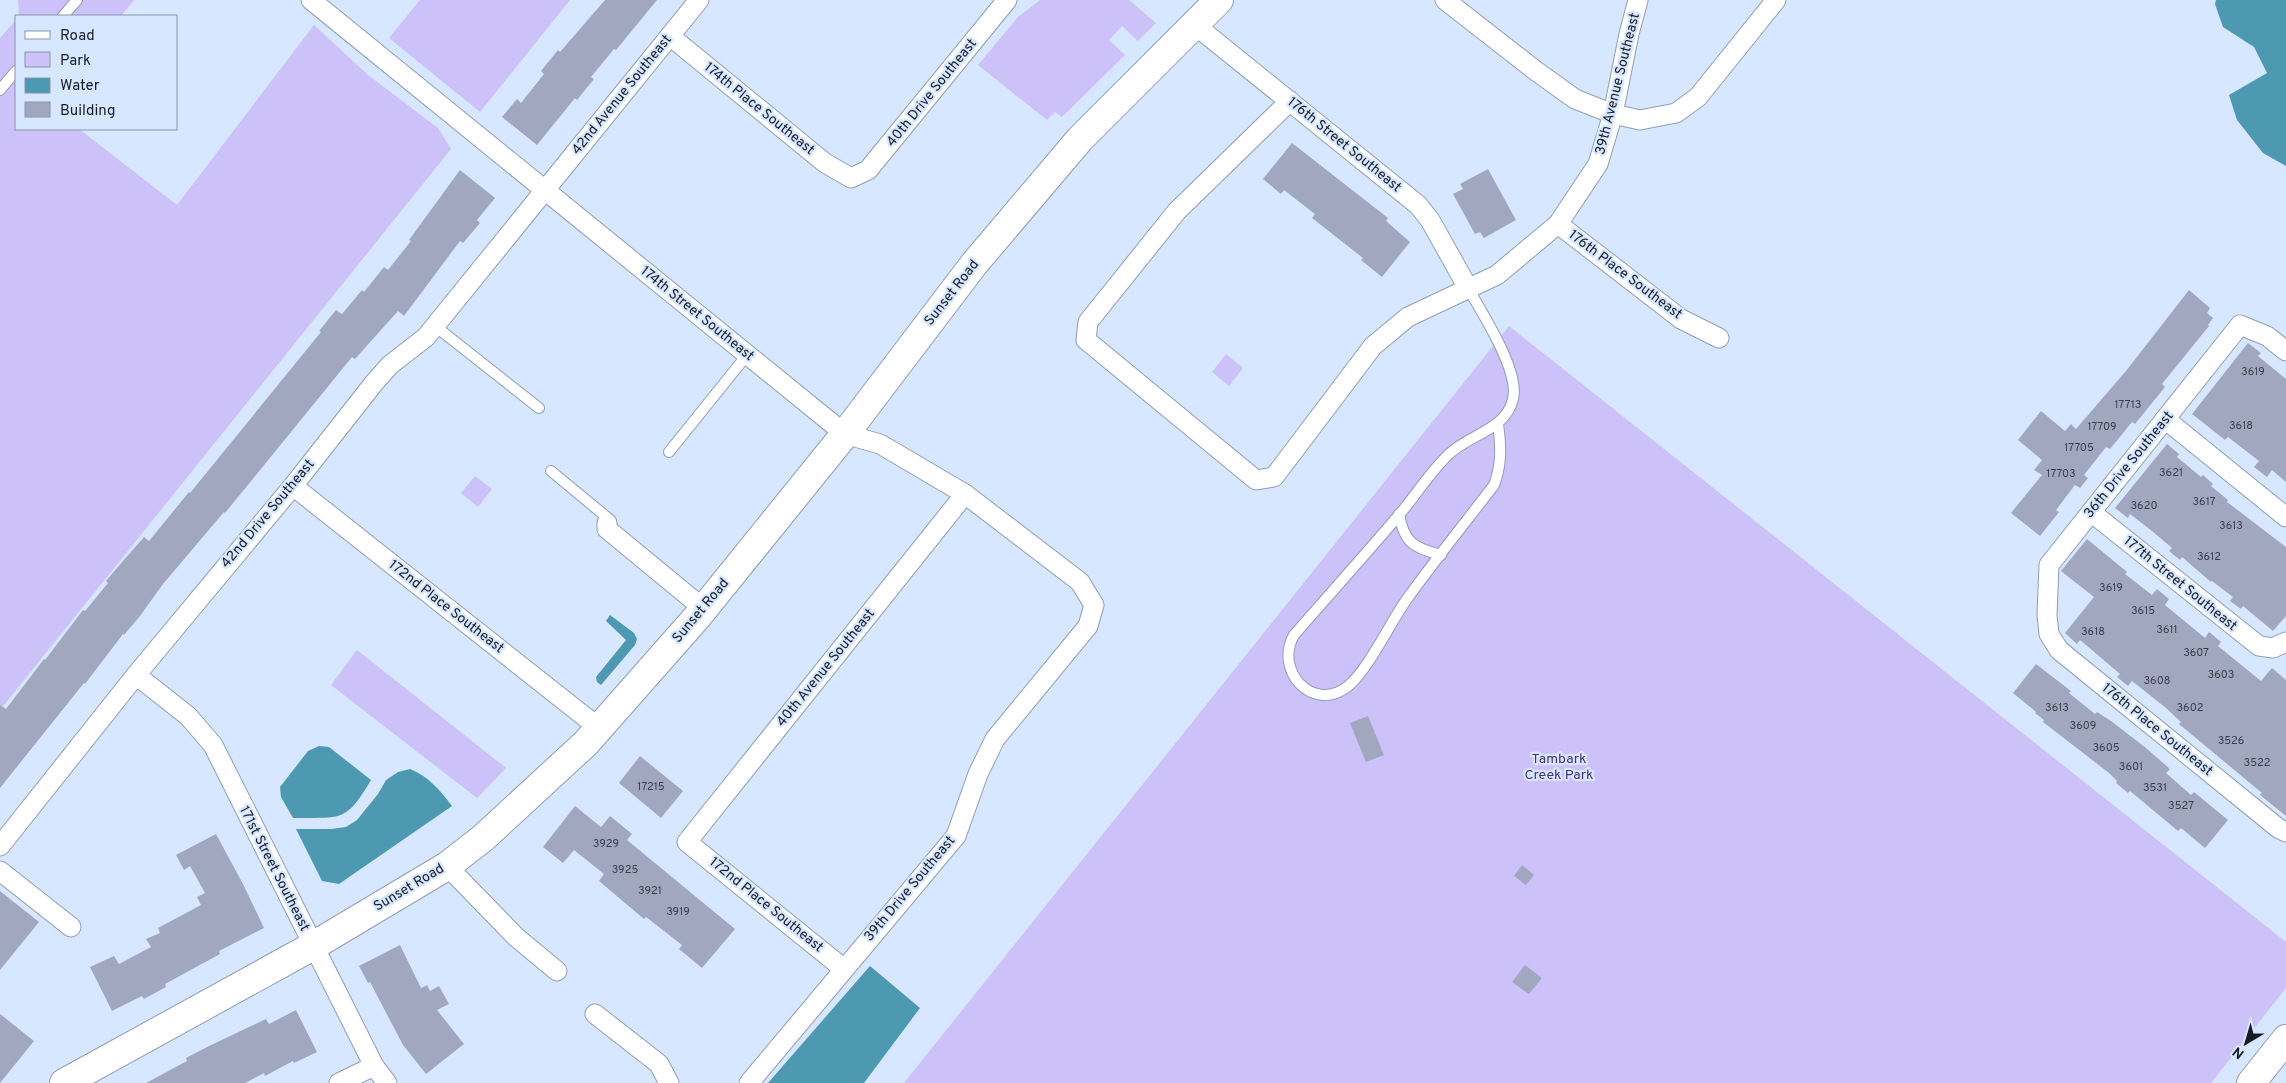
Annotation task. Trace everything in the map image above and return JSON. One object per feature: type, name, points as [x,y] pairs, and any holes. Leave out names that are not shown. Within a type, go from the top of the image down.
[{"type":"street","name":"174th Street Southeast","points":[[311,0],[845,434],[880,444],[965,494],[1080,582],[1094,606]]},
{"type":"street","name":"42nd Avenue Southeast","points":[[544,190],[699,0]]},
{"type":"street","name":"40th Drive Southeast","points":[[851,178],[868,170],[1007,0]]},
{"type":"street","name":"Sunset Road","points":[[64,1083],[313,946],[447,866],[483,838],[599,728],[704,609],[845,434],[974,264],[1068,154],[1219,0]]},
{"type":"street","points":[[1445,0],[1575,99],[1613,114],[1640,120],[1676,113],[1698,97],[1776,0]]},
{"type":"street","name":"39th Avenue Southeast","points":[[1290,102],[1177,211],[1088,322],[1086,340],[1256,480],[1274,477],[1373,346],[1408,318],[1497,275],[1558,224],[1598,164],[1613,114],[1629,34],[1638,0]]},
{"type":"street","name":"176th Street Southeast","points":[[1195,25],[1418,204],[1430,220],[1468,288]]},
{"type":"street","name":"174th Place Southeast","points":[[670,36],[825,163],[851,178]]},
{"type":"street","name":"42nd Drive Southeast","points":[[0,846],[136,675],[293,486],[380,377],[390,365],[426,337],[544,190]]},
{"type":"street","name":"176th Place Southeast","points":[[1558,224],[1680,319],[1719,338]]},
{"type":"street","name":"36th Drive Southeast","points":[[2047,615],[2049,566],[2240,325],[2267,336],[2286,351]]},
{"type":"street","points":[[2165,420],[2286,517]]},
{"type":"street","name":"172nd Place Southeast","points":[[293,486],[599,728]]},
{"type":"street","name":"40th Avenue Southeast","points":[[687,842],[965,494]]},
{"type":"street","name":"177th Street Southeast","points":[[2091,512],[2258,646],[2279,645]]},
{"type":"street","points":[[607,523],[607,529],[704,609]]},
{"type":"street","name":"39th Drive Southeast","points":[[749,1083],[956,836],[978,774],[995,739],[1088,626],[1094,606]]},
{"type":"street","name":"176th Place Southeast","points":[[2047,615],[2049,634],[2059,650],[2278,828],[2286,832]]},
{"type":"street","name":"171st Street Southeast","points":[[136,675],[188,716],[213,745],[374,1066],[388,1083]]},
{"type":"street","name":"172nd Place Southeast","points":[[687,842],[844,970]]},
{"type":"street","points":[[447,866],[516,937],[557,971]]},
{"type":"street","points":[[0,871],[71,927]]},
{"type":"street","points":[[595,1014],[659,1064],[669,1083]]},
{"type":"street","points":[[2251,1083],[2286,1039]]},
{"type":"street","points":[[339,1083],[374,1066]]},
{"type":"lane","points":[[64,15],[77,0]]},
{"type":"lane","points":[[0,90],[15,72]]},
{"type":"lane","points":[[1468,288],[1507,359],[1513,382],[1513,399],[1498,424],[1454,449],[1442,460],[1399,514],[1294,635],[1288,645],[1289,665],[1302,687],[1311,693],[1334,694],[1354,681],[1406,600],[1494,485],[1500,469],[1501,448],[1498,424]]},
{"type":"lane","points":[[435,326],[539,408]]},
{"type":"lane","points":[[669,452],[747,355]]},
{"type":"lane","points":[[551,471],[609,519],[607,523]]},
{"type":"lane","points":[[1399,514],[1402,531],[1409,541],[1419,549],[1441,555]]},
{"type":"green space","points":[[18,0],[134,0],[122,15],[19,15]]},
{"type":"green space","points":[[420,0],[570,0],[480,112],[389,38]]},
{"type":"green space","points":[[1040,0],[1129,0],[1156,23],[1138,41],[1122,26],[1109,40],[1125,55],[1062,117],[1055,112],[1047,120],[978,65],[1018,17]]},
{"type":"green space","points":[[15,21],[15,130],[80,130],[177,205],[314,25],[368,75],[438,128],[451,149],[0,710],[0,38]]},
{"type":"green space","name":"Tambark Creek Park","points":[[1509,326],[2286,942],[2286,988],[2211,1083],[904,1083]]},
{"type":"green space","points":[[1226,354],[1243,368],[1229,386],[1212,372]]},
{"type":"green space","points":[[475,476],[492,489],[478,507],[461,493]]},
{"type":"green space","points":[[357,650],[506,768],[477,798],[331,685]]},
{"type":"water","points":[[2216,0],[2286,0],[2286,166],[2263,153],[2237,120],[2229,95],[2267,73],[2254,47],[2223,27],[2215,4]]},
{"type":"water","points":[[610,615],[634,633],[637,639],[635,645],[601,685],[597,682],[596,677],[626,640],[606,621]]},
{"type":"water","points":[[319,746],[329,747],[371,780],[355,804],[348,811],[340,815],[322,818],[293,818],[281,797],[280,787],[308,751]]},
{"type":"water","points":[[410,769],[422,775],[433,784],[452,806],[339,884],[322,881],[296,829],[346,827],[357,820],[378,794],[386,780],[398,772]]},
{"type":"water","points":[[870,966],[920,1008],[864,1083],[768,1083]]},
{"type":"building","points":[[605,0],[657,0],[591,77],[594,79],[577,100],[575,98],[537,145],[502,117],[517,99],[521,103],[544,74],[541,71],[558,50],[560,52]]},
{"type":"building","points":[[1292,143],[1388,218],[1386,221],[1410,242],[1382,277],[1361,260],[1363,258],[1312,218],[1315,214],[1284,190],[1281,194],[1263,179]]},
{"type":"building","points":[[1488,169],[1516,220],[1484,238],[1480,232],[1475,234],[1453,194],[1463,189],[1460,184]]},
{"type":"building","points":[[460,170],[495,198],[477,220],[480,223],[463,243],[460,241],[404,316],[398,311],[355,359],[352,357],[225,513],[163,584],[140,616],[123,634],[85,684],[0,788],[0,705],[6,709],[83,610],[85,611],[108,583],[106,581],[123,561],[144,537],[149,541],[190,493],[321,332],[319,331],[336,310],[342,314],[362,290],[364,292],[384,267],[388,270],[411,241],[409,240]]},
{"type":"building","points":[[2189,290],[2210,308],[2207,313],[2213,318],[2209,326],[2162,384],[2165,387],[2135,424],[2132,422],[2110,449],[2106,447],[2084,475],[2088,478],[2080,488],[2075,485],[2056,510],[2059,512],[2040,536],[2011,513],[2042,475],[2034,470],[2042,460],[2018,440],[2041,411],[2065,431],[2071,424],[2076,429],[2126,371]]},
{"type":"building","points":[[2248,343],[2261,353],[2258,356],[2286,379],[2286,482],[2272,470],[2267,477],[2254,467],[2259,461],[2228,437],[2225,440],[2192,414]]},
{"type":"building","points":[[2167,444],[2179,454],[2177,457],[2201,477],[2203,475],[2213,484],[2211,486],[2228,500],[2227,502],[2286,547],[2286,616],[2273,631],[2243,606],[2241,609],[2230,601],[2233,597],[2211,582],[2182,557],[2180,560],[2169,551],[2172,548],[2152,531],[2130,514],[2128,518],[2115,508]]},
{"type":"building","points":[[2087,539],[2127,572],[2125,574],[2152,595],[2157,589],[2169,599],[2165,605],[2205,638],[2209,632],[2221,642],[2218,646],[2261,681],[2272,668],[2286,680],[2286,816],[2260,795],[2262,793],[2179,724],[2181,722],[2166,708],[2132,681],[2128,686],[2117,677],[2120,674],[2080,640],[2077,644],[2065,633],[2094,597],[2061,571]]},
{"type":"building","points":[[2036,664],[2071,691],[2069,693],[2095,714],[2097,712],[2111,721],[2146,748],[2170,769],[2166,773],[2191,795],[2194,792],[2228,820],[2205,848],[2181,828],[2178,831],[2130,791],[2128,793],[2116,783],[2117,781],[2109,773],[2043,722],[2044,720],[2036,712],[2013,693]]},
{"type":"building","points":[[1368,716],[1384,755],[1366,762],[1350,723]]},
{"type":"building","points":[[640,756],[683,791],[661,818],[619,783]]},
{"type":"building","points":[[575,806],[601,827],[610,816],[632,834],[627,840],[735,929],[702,968],[679,949],[682,945],[646,917],[644,919],[599,881],[604,874],[574,850],[563,863],[543,847]]},
{"type":"building","points":[[216,834],[264,928],[219,951],[220,954],[165,984],[166,987],[144,999],[142,996],[112,1011],[90,967],[114,956],[119,964],[151,947],[146,939],[160,933],[158,928],[201,905],[197,897],[205,893],[190,866],[184,870],[176,855]]},
{"type":"building","points":[[1522,865],[1534,875],[1526,885],[1514,876]]},
{"type":"building","points":[[0,891],[39,922],[0,970]]},
{"type":"building","points":[[400,945],[421,988],[427,985],[430,991],[439,986],[449,1004],[437,1010],[464,1044],[426,1074],[403,1045],[370,982],[368,983],[359,966]]},
{"type":"building","points":[[1525,965],[1542,978],[1529,994],[1512,982]]},
{"type":"building","points":[[296,1010],[317,1052],[294,1063],[293,1061],[265,1076],[264,1073],[245,1083],[146,1083],[187,1061],[186,1058],[209,1046],[266,1019],[269,1024]]},
{"type":"building","points":[[0,1014],[34,1041],[0,1083]]}]
